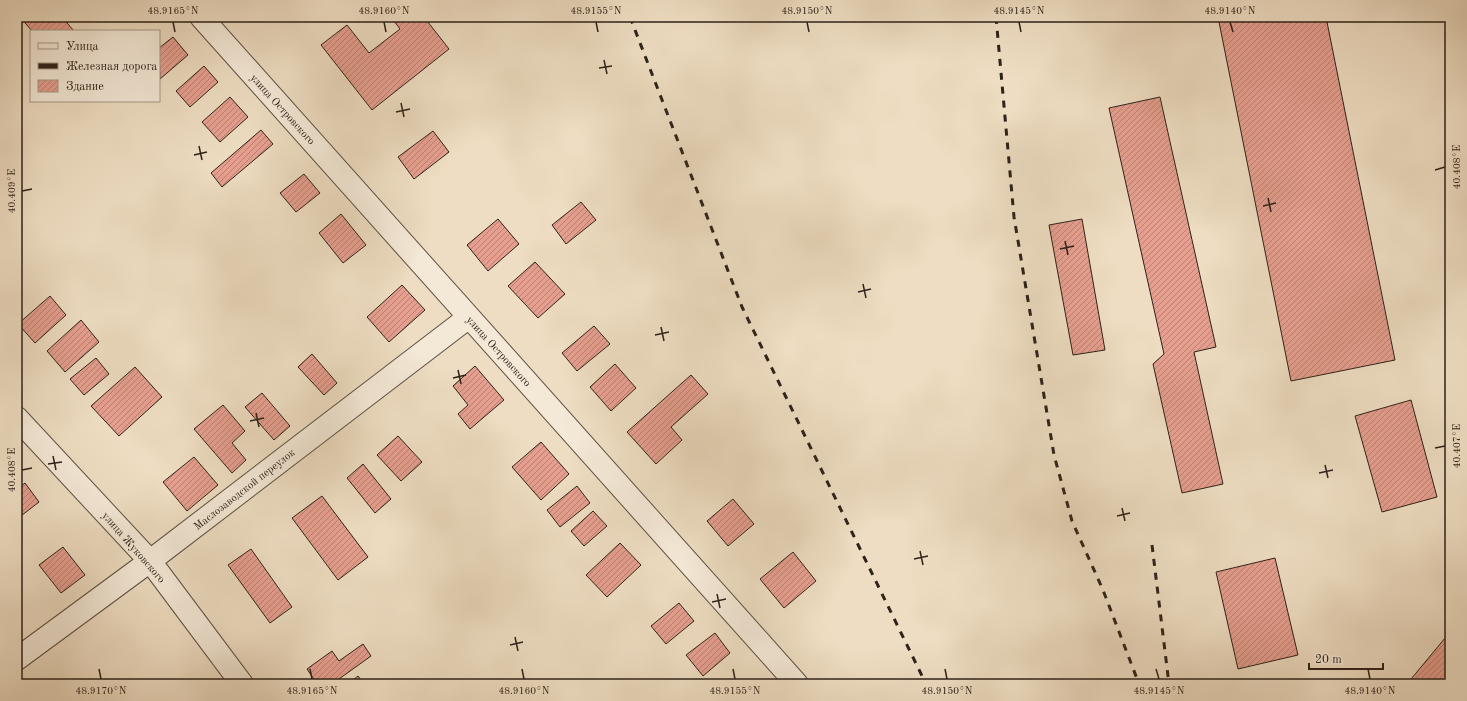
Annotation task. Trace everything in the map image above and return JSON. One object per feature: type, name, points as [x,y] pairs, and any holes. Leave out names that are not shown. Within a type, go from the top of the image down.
[{"type":"street","name":"улица Островского","points":[[201,17],[797,684]]},
{"type":"street","name":"Маслозаводской переулок","points":[[17,659],[150,562],[469,317]]},
{"type":"street","name":"улица Жуковского","points":[[17,418],[150,562],[242,684]]},
{"type":"building","points":[[20,17],[62,17],[73,30],[31,30]]},
{"type":"building","points":[[391,17],[424,17],[449,49],[372,110],[321,45],[347,25],[369,53],[400,29]]},
{"type":"building","points":[[1218,17],[1326,17],[1395,360],[1291,381]]},
{"type":"building","points":[[173,37],[188,55],[160,79],[160,47]]},
{"type":"building","points":[[204,66],[218,82],[190,107],[176,91]]},
{"type":"building","points":[[230,97],[248,117],[220,142],[202,122]]},
{"type":"building","points":[[1160,97],[1216,347],[1194,352],[1223,484],[1182,493],[1153,364],[1164,354],[1109,108]]},
{"type":"building","points":[[261,130],[273,144],[222,187],[211,173]]},
{"type":"building","points":[[433,131],[449,152],[414,179],[398,157]]},
{"type":"building","points":[[304,174],[320,193],[296,212],[280,193]]},
{"type":"building","points":[[581,202],[596,220],[566,244],[552,225]]},
{"type":"building","points":[[341,214],[366,245],[343,263],[319,233]]},
{"type":"building","points":[[498,219],[519,244],[488,271],[467,245]]},
{"type":"building","points":[[1082,219],[1105,350],[1073,355],[1049,225]]},
{"type":"building","points":[[535,262],[565,294],[538,318],[508,286]]},
{"type":"building","points":[[402,285],[425,310],[389,342],[367,317]]},
{"type":"building","points":[[50,296],[66,315],[35,343],[18,324]]},
{"type":"building","points":[[81,320],[99,342],[65,372],[47,351]]},
{"type":"building","points":[[594,326],[610,344],[577,371],[562,353]]},
{"type":"building","points":[[312,354],[337,383],[324,395],[298,367]]},
{"type":"building","points":[[96,358],[109,374],[84,395],[70,379]]},
{"type":"building","points":[[615,364],[636,388],[611,411],[590,387]]},
{"type":"building","points":[[475,366],[504,400],[470,429],[458,414],[468,405],[453,386]]},
{"type":"building","points":[[135,367],[162,397],[119,436],[91,406]]},
{"type":"building","points":[[691,375],[708,394],[671,427],[682,440],[656,464],[627,432]]},
{"type":"building","points":[[262,393],[290,426],[274,440],[245,407]]},
{"type":"building","points":[[1411,400],[1437,497],[1382,512],[1355,416]]},
{"type":"building","points":[[223,405],[245,431],[232,443],[246,460],[232,473],[194,429]]},
{"type":"building","points":[[398,436],[422,462],[401,481],[377,455]]},
{"type":"building","points":[[541,442],[569,474],[541,500],[512,467]]},
{"type":"building","points":[[194,457],[218,485],[187,511],[163,482]]},
{"type":"building","points":[[363,464],[391,499],[375,513],[347,478]]},
{"type":"building","points":[[25,483],[39,502],[17,519],[17,489]]},
{"type":"building","points":[[577,486],[590,503],[560,527],[547,510]]},
{"type":"building","points":[[322,496],[368,557],[338,580],[292,518]]},
{"type":"building","points":[[733,499],[754,524],[728,546],[707,521]]},
{"type":"building","points":[[593,511],[607,526],[584,546],[571,531]]},
{"type":"building","points":[[620,543],[641,565],[607,597],[586,575]]},
{"type":"building","points":[[63,547],[85,575],[61,593],[39,565]]},
{"type":"building","points":[[251,549],[292,607],[270,623],[228,565]]},
{"type":"building","points":[[793,552],[816,581],[784,608],[760,579]]},
{"type":"building","points":[[1275,558],[1298,655],[1238,669],[1216,572]]},
{"type":"building","points":[[679,603],[694,621],[666,644],[651,626]]},
{"type":"building","points":[[1450,632],[1450,684],[1407,684]]},
{"type":"building","points":[[715,633],[730,653],[703,676],[686,655]]},
{"type":"building","points":[[363,644],[371,656],[332,684],[317,684],[307,669],[332,651],[339,661]]},
{"type":"building","points":[[358,676],[364,684],[348,684]]},
{"type":"railway","points":[[630,17],[742,307],[926,684]]},
{"type":"railway","points":[[996,17],[1014,217],[1054,455],[1072,521],[1103,590],[1139,684]]},
{"type":"railway","points":[[1152,545],[1169,684]]}]
